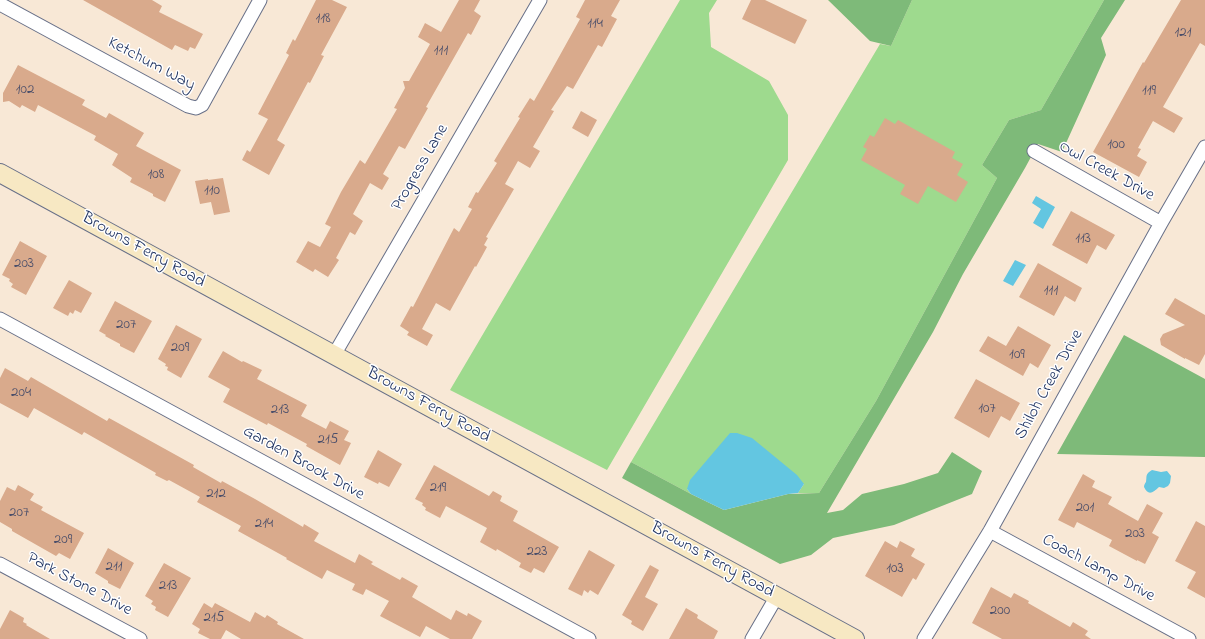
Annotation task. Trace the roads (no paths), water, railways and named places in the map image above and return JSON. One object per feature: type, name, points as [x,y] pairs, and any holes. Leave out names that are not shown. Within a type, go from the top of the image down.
[{"type":"street","name":"Ketchum Way","points":[[0,4],[188,106],[196,108],[202,105],[260,0]]},
{"type":"street","name":"Progress Lane","points":[[334,354],[540,0]]},
{"type":"street","name":"Shiloh Creek Drive","points":[[924,639],[990,531],[1161,223],[1205,147]]},
{"type":"street","name":"Owl Creek Drive","points":[[1034,152],[1161,223]]},
{"type":"street","name":"Browns Ferry Road","points":[[0,173],[856,639]]},
{"type":"street","name":"Garden Brook Drive","points":[[0,319],[589,639]]},
{"type":"street","name":"Coach Lamp Drive","points":[[990,531],[1189,639]]},
{"type":"street","name":"Park Stone Drive","points":[[0,564],[140,639]]},
{"type":"street","points":[[752,639],[777,596]]},
{"type":"water","points":[[1036,196],[1055,207],[1043,229],[1033,223],[1041,209],[1032,203]]},
{"type":"water","points":[[1015,260],[1026,265],[1013,286],[1003,281]]},
{"type":"water","points":[[730,433],[737,433],[752,438],[797,475],[804,484],[798,493],[788,494],[724,510],[691,494],[687,489],[690,480]]},
{"type":"water","points":[[1152,470],[1161,472],[1167,471],[1171,476],[1168,486],[1164,488],[1159,487],[1155,491],[1149,493],[1144,486],[1147,474]]}]
